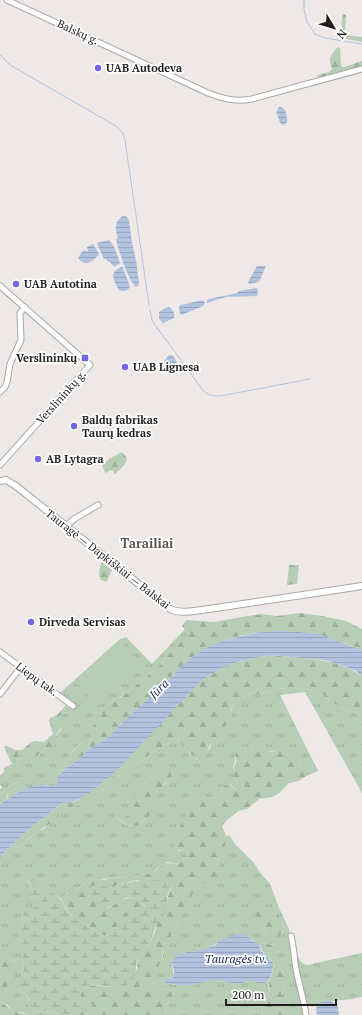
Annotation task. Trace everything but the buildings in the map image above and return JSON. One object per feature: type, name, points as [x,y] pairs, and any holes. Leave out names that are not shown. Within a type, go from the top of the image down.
[{"type":"main road","name":"Tauragė — Dapkiškiai — Balskai","points":[[0,481],[9,481],[16,486],[155,598],[174,610],[184,612],[202,610],[362,586]]},
{"type":"street","name":"Balskų g.","points":[[7,0],[208,93],[221,98],[236,101],[252,99],[362,69]]},
{"type":"street","name":"Verslininkų g.","points":[[0,286],[90,365],[0,465]]},
{"type":"street","points":[[0,392],[7,382],[10,364],[20,340],[20,313],[24,307]]},
{"type":"street","points":[[66,526],[98,505]]},
{"type":"street","name":"Liepų tak.","points":[[0,652],[73,706]]},
{"type":"street","points":[[0,694],[21,667]]},
{"type":"street","points":[[291,936],[294,947],[293,954],[296,970],[305,1004],[306,1015]]},
{"type":"green space","points":[[343,14],[346,15],[346,35],[362,37],[362,42],[341,38]]},
{"type":"green space","points":[[338,47],[340,48],[342,67],[362,61],[362,67],[318,78],[318,75],[329,72],[332,69],[330,57]]},
{"type":"green space","points":[[122,452],[127,459],[123,466],[115,474],[113,470],[107,473],[105,472],[102,466],[109,459]]},
{"type":"green space","points":[[102,562],[112,570],[106,582],[99,577]]},
{"type":"green space","points":[[289,565],[299,565],[297,584],[287,585]]},
{"type":"green space","points":[[300,613],[346,621],[362,629],[362,651],[319,636],[287,631],[251,634],[217,643],[189,660],[108,737],[87,750],[83,756],[72,764],[68,757],[81,743],[92,738],[88,733],[88,730],[94,726],[93,716],[95,714],[101,715],[102,710],[116,698],[120,698],[149,675],[160,665],[177,644],[186,639],[188,633],[182,626],[186,620],[214,622],[262,614],[277,616]]},
{"type":"green space","points":[[185,629],[188,633],[186,639],[177,644],[160,665],[130,690],[119,698],[116,698],[102,710],[102,714],[94,720],[94,726],[91,727],[92,738],[84,741],[68,757],[72,764],[58,777],[58,784],[53,787],[47,785],[27,788],[6,800],[9,792],[19,787],[18,782],[2,793],[0,792],[2,786],[0,785],[0,781],[10,776],[9,773],[15,770],[18,765],[17,760],[20,758],[39,756],[62,728],[59,717],[63,713],[70,712],[71,710],[66,705],[70,700],[60,693],[120,639],[126,637],[152,664]]},
{"type":"green space","points":[[122,643],[143,666],[98,705],[76,683]]},
{"type":"green space","points":[[270,655],[329,662],[341,665],[362,676],[362,713],[341,708],[317,691],[285,688],[257,694],[251,693],[234,704],[230,711],[231,716],[224,729],[213,740],[205,754],[198,760],[184,748],[180,741],[175,738],[148,756],[142,762],[136,763],[133,767],[125,770],[116,778],[113,777],[112,774],[202,680],[222,668],[234,663]]},
{"type":"green space","points":[[285,688],[317,691],[341,708],[362,713],[362,793],[305,692],[280,695],[318,771],[306,776],[299,761],[278,750],[262,754],[261,748],[254,745],[251,752],[247,752],[245,750],[235,757],[233,773],[238,784],[236,790],[230,784],[224,785],[216,797],[207,797],[199,800],[188,813],[174,841],[178,851],[182,850],[186,851],[187,853],[187,857],[179,864],[167,862],[151,874],[144,873],[140,875],[130,875],[125,878],[114,877],[100,880],[95,879],[74,891],[67,893],[61,899],[41,888],[32,877],[27,881],[31,888],[29,890],[30,898],[34,896],[39,898],[39,901],[36,906],[26,910],[22,915],[23,925],[18,935],[22,944],[24,969],[18,980],[18,989],[27,996],[29,1007],[32,1009],[44,1012],[53,1011],[57,1015],[28,1015],[21,1012],[17,1013],[10,1009],[8,1005],[0,1002],[0,998],[6,990],[10,977],[16,972],[16,961],[11,960],[0,951],[0,859],[5,851],[13,844],[17,848],[19,847],[23,842],[38,831],[45,828],[60,811],[57,807],[62,803],[65,802],[66,807],[69,808],[84,803],[104,790],[106,781],[103,782],[112,774],[113,777],[119,777],[129,766],[142,762],[172,739],[175,738],[180,741],[184,748],[197,760],[202,757],[210,748],[212,741],[221,733],[234,704],[251,693],[257,694]],"holes":[[[159,769],[167,782],[157,792],[153,792],[151,795],[153,809],[138,825],[129,826],[115,816],[117,812],[123,817],[127,816],[131,812],[139,788]]]},
{"type":"green space","points":[[66,705],[71,710],[70,712],[63,713],[59,717],[62,728],[56,735],[58,736],[58,741],[54,747],[41,752],[39,755],[28,761],[20,758],[17,760],[18,765],[15,770],[9,773],[10,776],[0,781],[0,775],[4,772],[4,768],[12,764],[4,747],[7,746],[15,750],[22,750],[35,741],[44,742],[53,734],[49,720],[50,718],[57,715]]},
{"type":"green space","points":[[258,741],[261,742],[262,753],[278,750],[291,753],[299,761],[306,776],[299,781],[289,783],[273,797],[259,799],[247,809],[238,811],[225,822],[222,827],[226,835],[226,841],[223,850],[217,858],[220,865],[217,878],[202,883],[190,897],[185,911],[180,916],[171,936],[165,944],[161,961],[154,975],[153,982],[155,987],[171,991],[174,994],[165,1007],[166,1014],[75,1015],[84,1009],[87,1004],[80,998],[82,990],[92,986],[122,987],[137,969],[138,958],[150,942],[157,924],[167,909],[167,899],[171,888],[161,881],[153,880],[142,883],[138,880],[132,881],[118,884],[112,888],[97,885],[97,898],[108,908],[122,900],[132,898],[143,903],[145,908],[123,918],[118,926],[111,929],[105,936],[74,918],[61,899],[70,891],[74,891],[91,880],[104,880],[114,877],[125,878],[130,875],[140,875],[144,873],[151,874],[165,863],[179,864],[187,857],[187,853],[186,851],[174,849],[173,842],[188,812],[199,800],[207,797],[216,797],[224,786],[230,784],[236,790],[237,782],[233,771],[236,762],[236,752],[241,748],[247,752],[251,752],[254,745]]},
{"type":"green space","points":[[165,767],[171,772],[172,775],[170,780],[165,782],[161,789],[151,795],[153,809],[152,813],[135,826],[127,825],[115,816],[117,812],[123,817],[127,816],[131,812],[132,804],[134,802],[133,798],[139,788],[159,769]]},
{"type":"green space","points":[[106,781],[108,783],[106,787],[82,806],[76,805],[69,808],[66,807],[65,802],[71,803],[76,801]]},
{"type":"green space","points":[[19,782],[19,787],[7,794],[6,799],[0,804],[0,792],[2,793],[12,785]]},
{"type":"green space","points":[[57,807],[60,811],[51,823],[39,830],[17,848],[13,844],[28,830]]},
{"type":"green space","points":[[227,835],[230,836],[235,844],[254,863],[261,874],[268,881],[289,929],[291,942],[301,962],[307,965],[362,953],[362,997],[320,1002],[317,1005],[307,1006],[304,1015],[283,1015],[285,1011],[281,994],[286,982],[286,976],[281,971],[276,957],[276,954],[281,950],[276,944],[268,944],[263,942],[260,945],[251,939],[224,939],[208,948],[187,952],[175,957],[171,962],[174,976],[173,978],[169,978],[169,984],[194,985],[209,980],[238,984],[248,980],[264,983],[269,980],[268,986],[270,994],[264,1004],[261,1015],[165,1015],[165,1007],[174,994],[171,991],[155,987],[153,980],[155,974],[162,959],[165,945],[187,905],[189,897],[220,865],[217,858],[225,844],[225,838]],"holes":[[[256,916],[282,923],[284,930],[281,935],[266,936],[263,927],[253,922]]]},
{"type":"green space","points":[[32,877],[37,884],[60,899],[72,916],[105,936],[111,929],[118,926],[122,918],[129,916],[136,911],[142,910],[145,907],[140,901],[134,898],[124,898],[114,905],[104,908],[101,905],[100,900],[91,894],[90,889],[92,886],[97,885],[112,888],[118,884],[133,881],[144,882],[153,880],[170,884],[167,897],[167,908],[148,945],[138,958],[135,974],[132,980],[124,986],[119,987],[94,985],[82,990],[80,998],[87,1004],[93,1004],[94,1007],[92,1011],[85,1010],[75,1015],[57,1015],[53,1011],[35,1011],[29,1008],[29,999],[16,986],[24,969],[22,944],[18,935],[23,925],[22,915],[26,910],[26,907],[34,907],[39,900],[39,898],[34,896],[28,898],[23,895],[31,888],[27,880]]},
{"type":"green space","points":[[258,904],[276,912],[284,930],[280,935],[269,938],[262,927],[255,927],[253,922],[256,916],[256,908]]},
{"type":"green space","points":[[263,942],[267,944],[278,944],[283,948],[276,954],[276,957],[281,971],[286,976],[286,982],[281,994],[283,996],[285,1011],[283,1015],[261,1015],[264,1004],[270,994],[269,984],[273,970],[273,963],[261,948],[260,945]]},
{"type":"green space","points":[[0,951],[11,960],[19,962],[21,967],[10,977],[6,990],[0,998]]},
{"type":"green space","points":[[0,1002],[13,1010],[28,1015],[0,1015]]},
{"type":"water","points":[[279,107],[285,110],[287,117],[287,122],[284,125],[281,124],[277,114]]},
{"type":"water","points":[[123,216],[126,216],[129,220],[139,283],[136,287],[127,272],[116,239],[118,238],[116,229],[117,223]]},
{"type":"water","points":[[109,240],[120,263],[114,267],[110,262],[104,259],[97,243]]},
{"type":"water","points":[[93,244],[99,254],[92,261],[86,263],[81,261],[78,258],[81,253],[84,250],[88,252],[87,247]]},
{"type":"water","points":[[257,266],[266,266],[259,282],[249,284],[248,282]]},
{"type":"water","points":[[121,267],[123,268],[130,287],[124,291],[119,290],[113,277],[114,272]]},
{"type":"water","points":[[256,288],[258,289],[257,296],[226,297],[207,303],[207,300],[209,299]]},
{"type":"water","points":[[203,300],[205,303],[203,306],[182,315],[180,314],[180,305]]},
{"type":"water","points":[[169,307],[172,309],[174,318],[163,323],[159,319],[159,312]]},
{"type":"water","points":[[169,355],[173,356],[177,362],[170,370],[166,371],[162,365]]},
{"type":"water","name":"Jūra","points":[[271,631],[318,634],[359,649],[362,651],[362,676],[356,671],[324,660],[270,655],[234,663],[222,668],[202,680],[111,776],[82,797],[69,803],[62,803],[28,830],[5,851],[0,859],[0,804],[32,786],[53,786],[58,784],[58,776],[65,769],[83,756],[87,750],[108,737],[184,664],[206,648],[230,639]]},
{"type":"water","name":"Tauragės tv.","points":[[239,933],[259,944],[261,951],[273,963],[269,980],[264,983],[257,983],[252,980],[248,980],[238,984],[216,980],[209,980],[194,985],[166,983],[166,979],[173,978],[174,976],[174,970],[171,962],[175,957],[187,952],[198,951],[216,945],[218,941]]},
{"type":"water","points":[[326,1001],[331,1001],[338,1006],[339,1015],[317,1015],[317,1005]]},
{"type":"waterway","points":[[304,0],[304,9],[307,22],[315,34],[325,38],[362,44]]},
{"type":"waterway","points":[[0,55],[10,65],[116,126],[122,132],[125,140],[149,305]]},
{"type":"waterway","points":[[150,310],[152,320],[155,325],[202,389],[208,394],[220,396],[310,379]]},
{"type":"place","name":"UAB Autodeva","points":[[98,68]]},
{"type":"place","name":"UAB Autotina","points":[[16,284]]},
{"type":"place","name":"Verslininkų","points":[[85,358]]},
{"type":"place","name":"UAB Lignesa","points":[[125,367]]},
{"type":"place","name":"Baldų fabrikas Taurų kedras","points":[[74,426]]},
{"type":"place","name":"AB Lytagra","points":[[38,459]]},
{"type":"place","name":"Dirveda Servisas","points":[[31,622]]},
{"type":"district","name":"Tarailiai","points":[[147,543]]}]
